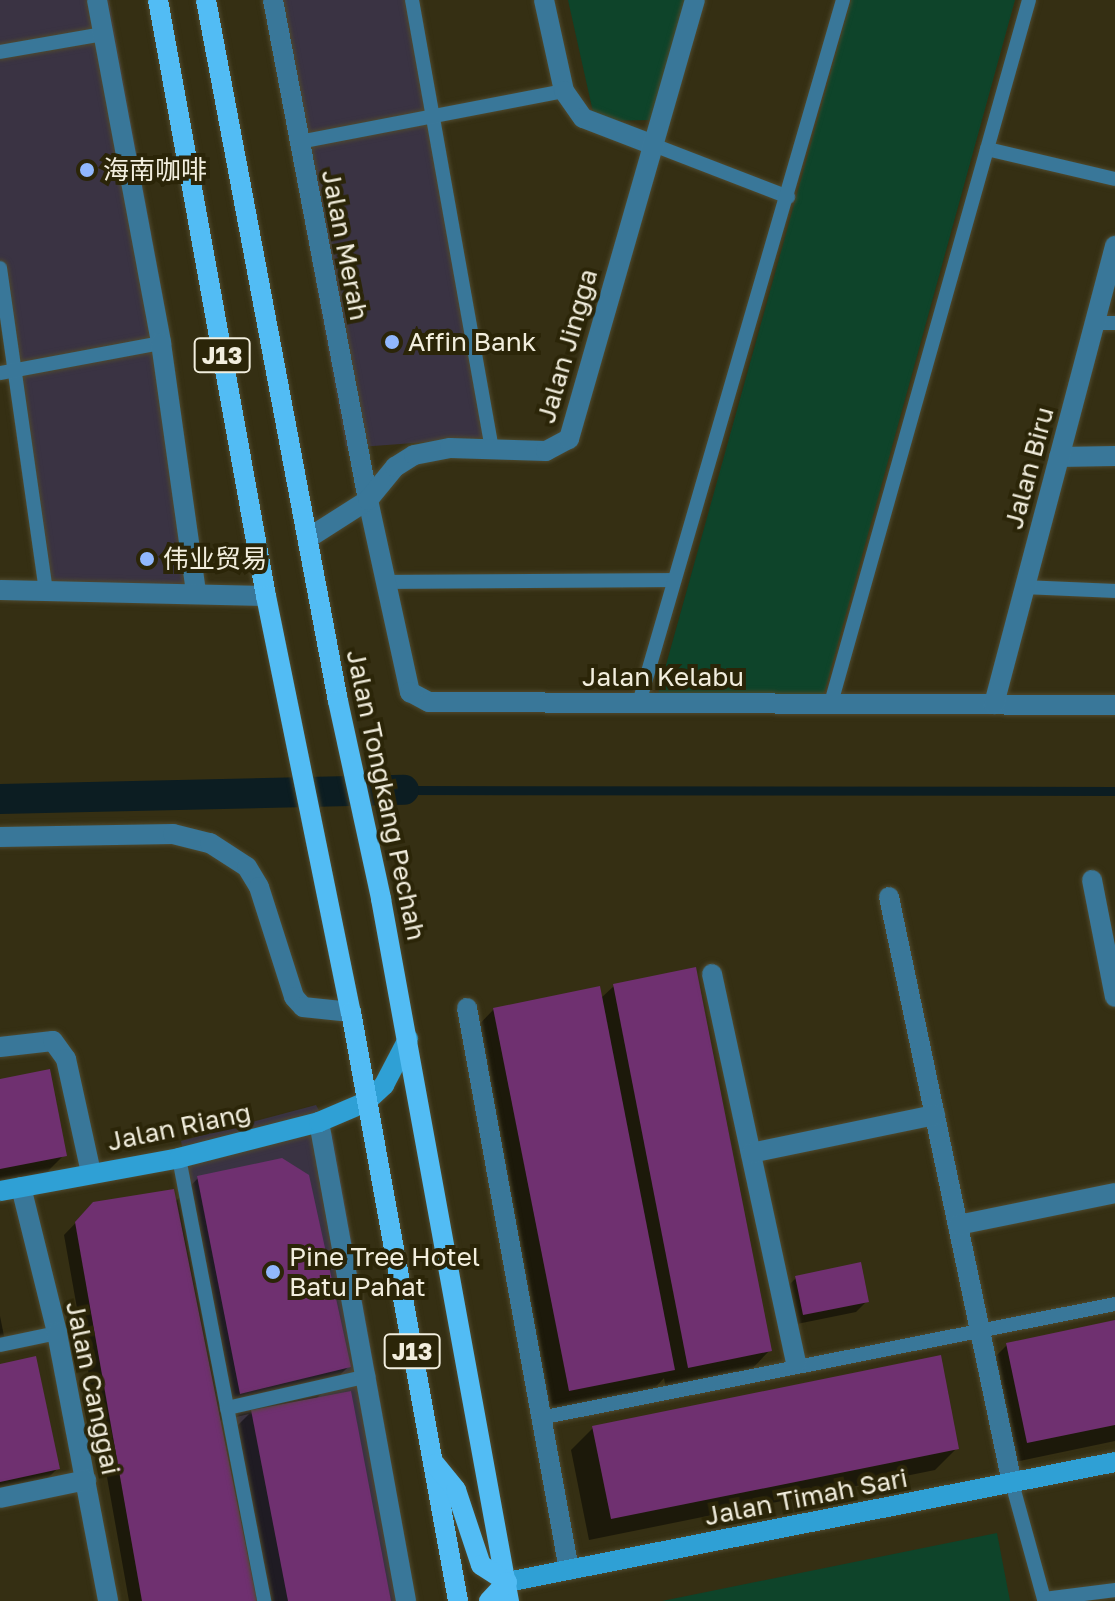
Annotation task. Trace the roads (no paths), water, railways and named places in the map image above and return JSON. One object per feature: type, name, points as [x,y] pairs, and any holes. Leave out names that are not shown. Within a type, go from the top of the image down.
[{"type":"main road","name":"J13","points":[[158,0],[266,596],[351,1012],[458,1601]]},
{"type":"main road","name":"Jalan Tongkang Pechah","points":[[206,0],[310,537],[338,701],[408,1039],[508,1592]]},
{"type":"main road","points":[[433,1461],[456,1490],[481,1565],[508,1592],[489,1601]]},
{"type":"street","points":[[97,0],[161,343],[196,593]]},
{"type":"street","name":"Jalan Merah","points":[[273,0],[368,500]]},
{"type":"street","points":[[544,0],[564,91],[583,118],[651,144]]},
{"type":"street","name":"Jalan Jingga","points":[[310,537],[368,500],[395,467],[414,455],[492,447],[546,451],[569,439],[651,144],[695,0]]},
{"type":"street","name":"Jalan Biru","points":[[994,704],[1059,457],[1105,323],[1115,246]]},
{"type":"street","points":[[1059,457],[1115,456]]},
{"type":"street","name":"Jalan Kelabu","points":[[368,500],[410,692],[429,702],[1115,705]]},
{"type":"street","points":[[0,590],[266,596]]},
{"type":"street","points":[[0,837],[173,834],[210,843],[247,867],[259,887],[294,997],[303,1007],[351,1012]]},
{"type":"street","points":[[1092,880],[1115,997]]},
{"type":"street","points":[[889,897],[1012,1483]]},
{"type":"street","points":[[712,974],[796,1363]]},
{"type":"street","points":[[467,1008],[569,1570]]},
{"type":"street","points":[[366,1102],[384,1085],[408,1039]]},
{"type":"street","points":[[0,1047],[53,1041],[66,1059],[91,1173]]},
{"type":"street","name":"Jalan Riang","points":[[0,1191],[179,1158],[319,1122],[366,1102]]},
{"type":"street","points":[[751,1153],[935,1115]]},
{"type":"street","points":[[319,1122],[368,1376],[406,1601]]},
{"type":"street","name":"Jalan Canggai","points":[[21,1187],[57,1333],[108,1601]]},
{"type":"street","points":[[958,1225],[1115,1193]]},
{"type":"street","name":"Jalan Timah Sari","points":[[508,1592],[569,1570],[1115,1462]]},
{"type":"street","points":[[0,1498],[86,1480]]},
{"type":"lane","points":[[412,0],[437,117],[492,447]]},
{"type":"lane","points":[[639,703],[843,0]]},
{"type":"lane","points":[[831,703],[1029,0]]},
{"type":"lane","points":[[0,52],[103,34]]},
{"type":"lane","points":[[299,142],[564,91]]},
{"type":"lane","points":[[651,144],[788,197]]},
{"type":"lane","points":[[987,149],[1115,179]]},
{"type":"lane","points":[[0,268],[46,590]]},
{"type":"lane","points":[[0,373],[161,343]]},
{"type":"lane","points":[[385,582],[674,580]]},
{"type":"lane","points":[[1024,587],[1115,591]]},
{"type":"lane","points":[[179,1158],[264,1601]]},
{"type":"lane","points":[[540,1418],[796,1363],[1115,1304]]},
{"type":"lane","points":[[0,1345],[57,1333]]},
{"type":"lane","points":[[227,1408],[368,1376]]},
{"type":"lane","points":[[1012,1483],[1044,1599],[1115,1590]]},
{"type":"waterway","points":[[404,790],[1115,791]]},
{"type":"waterway","points":[[0,799],[404,790]]},
{"type":"place","name":"海南咖啡","points":[[87,170]]},
{"type":"place","name":"Affin Bank","points":[[392,342]]},
{"type":"place","name":"伟业贸易","points":[[147,559]]},
{"type":"place","name":"Pine Tree Hotel Batu Pahat","points":[[273,1272]]}]
